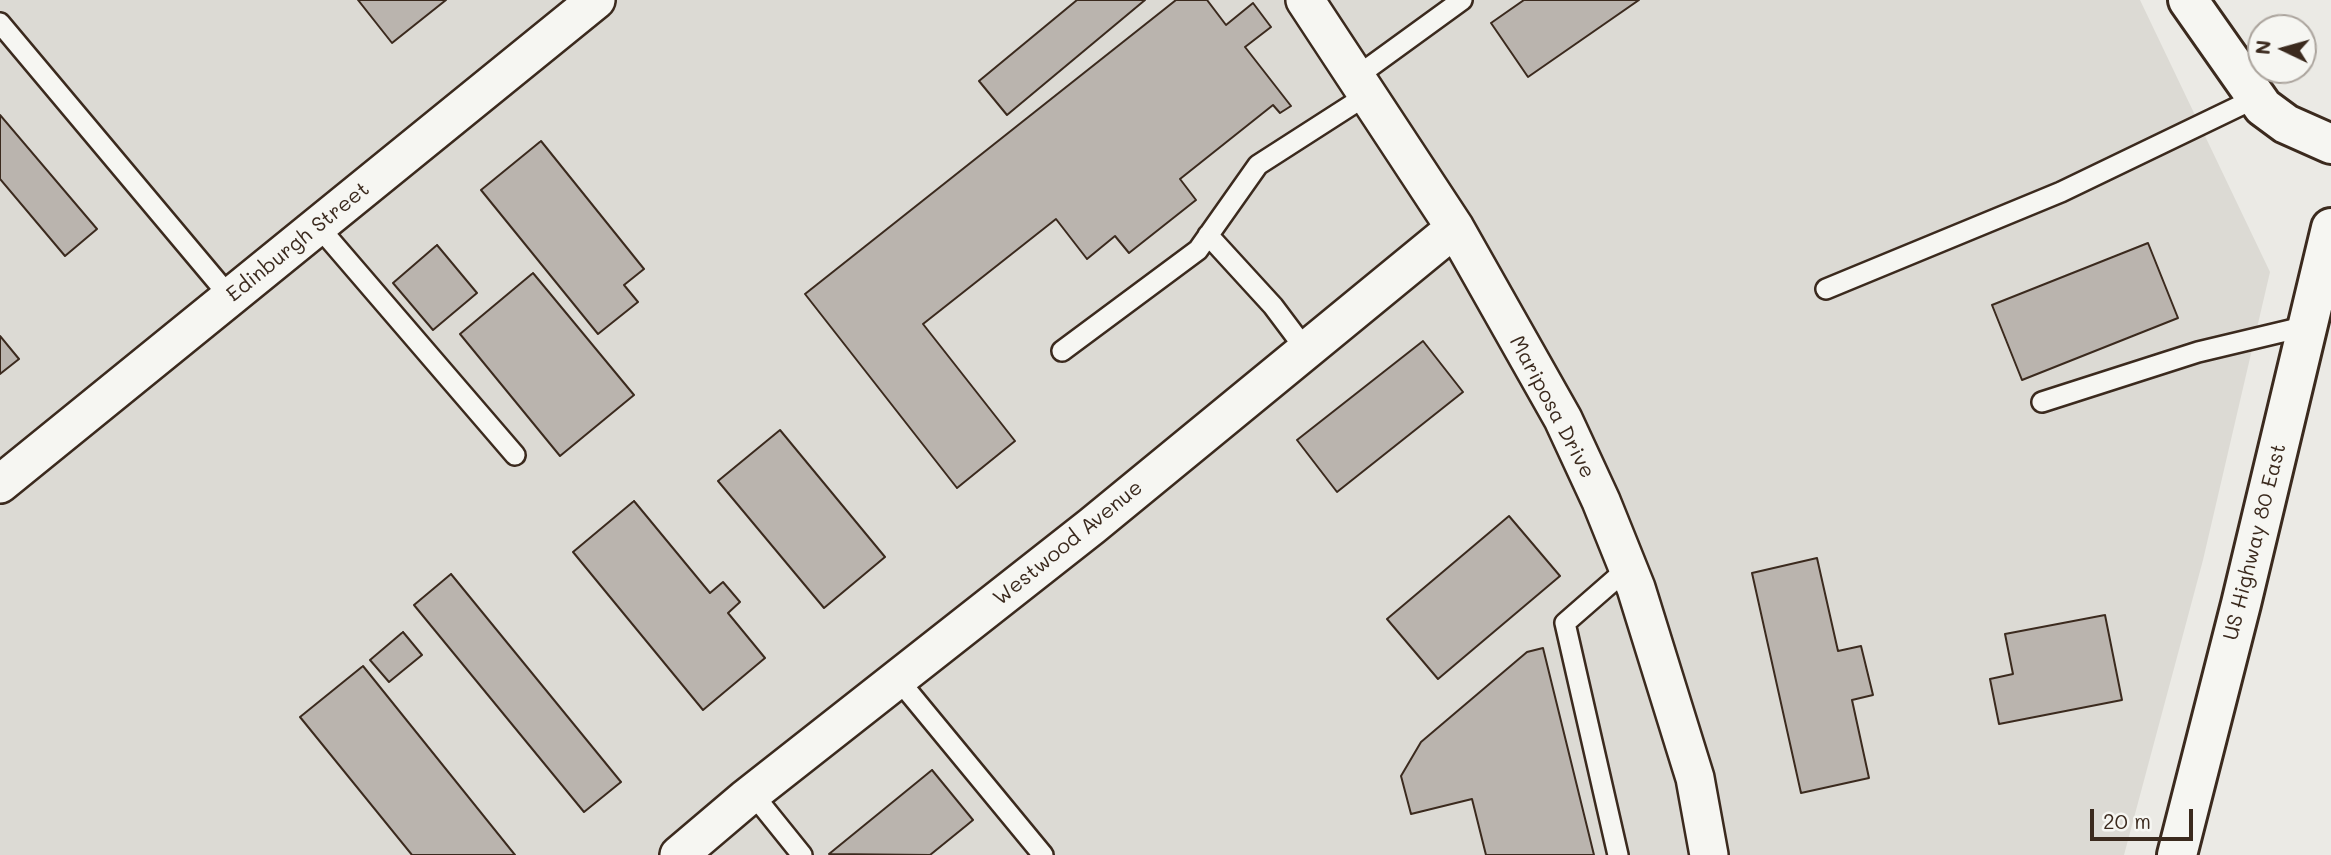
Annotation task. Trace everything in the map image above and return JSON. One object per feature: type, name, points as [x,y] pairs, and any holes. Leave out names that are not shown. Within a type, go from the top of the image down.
[{"type":"main road","points":[[2188,0],[2263,107],[2286,124],[2331,144]]},
{"type":"main road","name":"US Highway 80 East","points":[[2177,855],[2241,604],[2331,228]]},
{"type":"street","name":"Edinburgh Street","points":[[0,484],[596,0]]},
{"type":"street","name":"Mariposa Drive","points":[[1305,0],[1455,228],[1563,419],[1628,568],[1695,778],[1709,855]]},
{"type":"street","name":"Westwood Avenue","points":[[679,855],[752,793],[1092,526],[1455,228]]},
{"type":"lane","points":[[1062,351],[1198,250],[1258,165],[1361,86],[1462,0]]},
{"type":"lane","points":[[0,23],[230,297]]},
{"type":"lane","points":[[1826,289],[2061,191],[2256,98]]},
{"type":"lane","points":[[318,226],[515,455]]},
{"type":"lane","points":[[1208,235],[1273,306],[1306,350]]},
{"type":"lane","points":[[2042,402],[2198,352],[2307,326]]},
{"type":"lane","points":[[1618,855],[1565,623],[1628,568]]},
{"type":"lane","points":[[897,678],[1042,855]]},
{"type":"lane","points":[[752,793],[803,855]]},
{"type":"shaded area","points":[[0,0],[2140,0],[2270,272],[2203,560],[2124,855],[0,855]]},
{"type":"building","points":[[358,0],[446,0],[392,43]]},
{"type":"building","points":[[1077,0],[1145,0],[1007,115],[979,81]]},
{"type":"building","points":[[1176,0],[1207,0],[1226,25],[1253,3],[1271,27],[1245,47],[1291,106],[1280,113],[1273,105],[1180,179],[1196,200],[1129,253],[1115,236],[1087,259],[1056,219],[923,324],[1015,441],[957,488],[805,294]]},
{"type":"building","points":[[1524,0],[1639,0],[1528,77],[1491,23]]},
{"type":"building","points":[[0,115],[97,229],[65,256],[0,179]]},
{"type":"building","points":[[541,141],[644,269],[624,285],[638,302],[598,334],[481,190]]},
{"type":"building","points":[[2148,243],[2178,318],[2022,380],[1992,305]]},
{"type":"building","points":[[437,245],[477,293],[433,330],[393,283]]},
{"type":"building","points":[[533,273],[634,395],[560,456],[460,334]]},
{"type":"building","points":[[0,336],[19,359],[0,374]]},
{"type":"building","points":[[1423,341],[1463,392],[1337,492],[1297,440]]},
{"type":"building","points":[[780,430],[885,557],[824,608],[718,481]]},
{"type":"building","points":[[634,501],[710,593],[723,582],[740,602],[728,613],[765,658],[703,710],[573,552]]},
{"type":"building","points":[[1509,516],[1560,576],[1438,679],[1387,619]]},
{"type":"building","points":[[1817,558],[1838,651],[1861,646],[1873,695],[1852,700],[1869,778],[1801,793],[1752,573]]},
{"type":"building","points":[[451,574],[621,782],[584,812],[414,605]]},
{"type":"building","points":[[2105,615],[2122,700],[1999,724],[1990,679],[2013,674],[2005,634]]},
{"type":"building","points":[[403,632],[422,655],[389,682],[370,660]]},
{"type":"building","points":[[1543,648],[1594,855],[1486,855],[1472,799],[1411,814],[1401,776],[1421,742],[1527,652]]},
{"type":"building","points":[[363,666],[515,855],[412,855],[300,717]]},
{"type":"building","points":[[932,770],[973,820],[967,825],[930,855],[829,854]]}]
